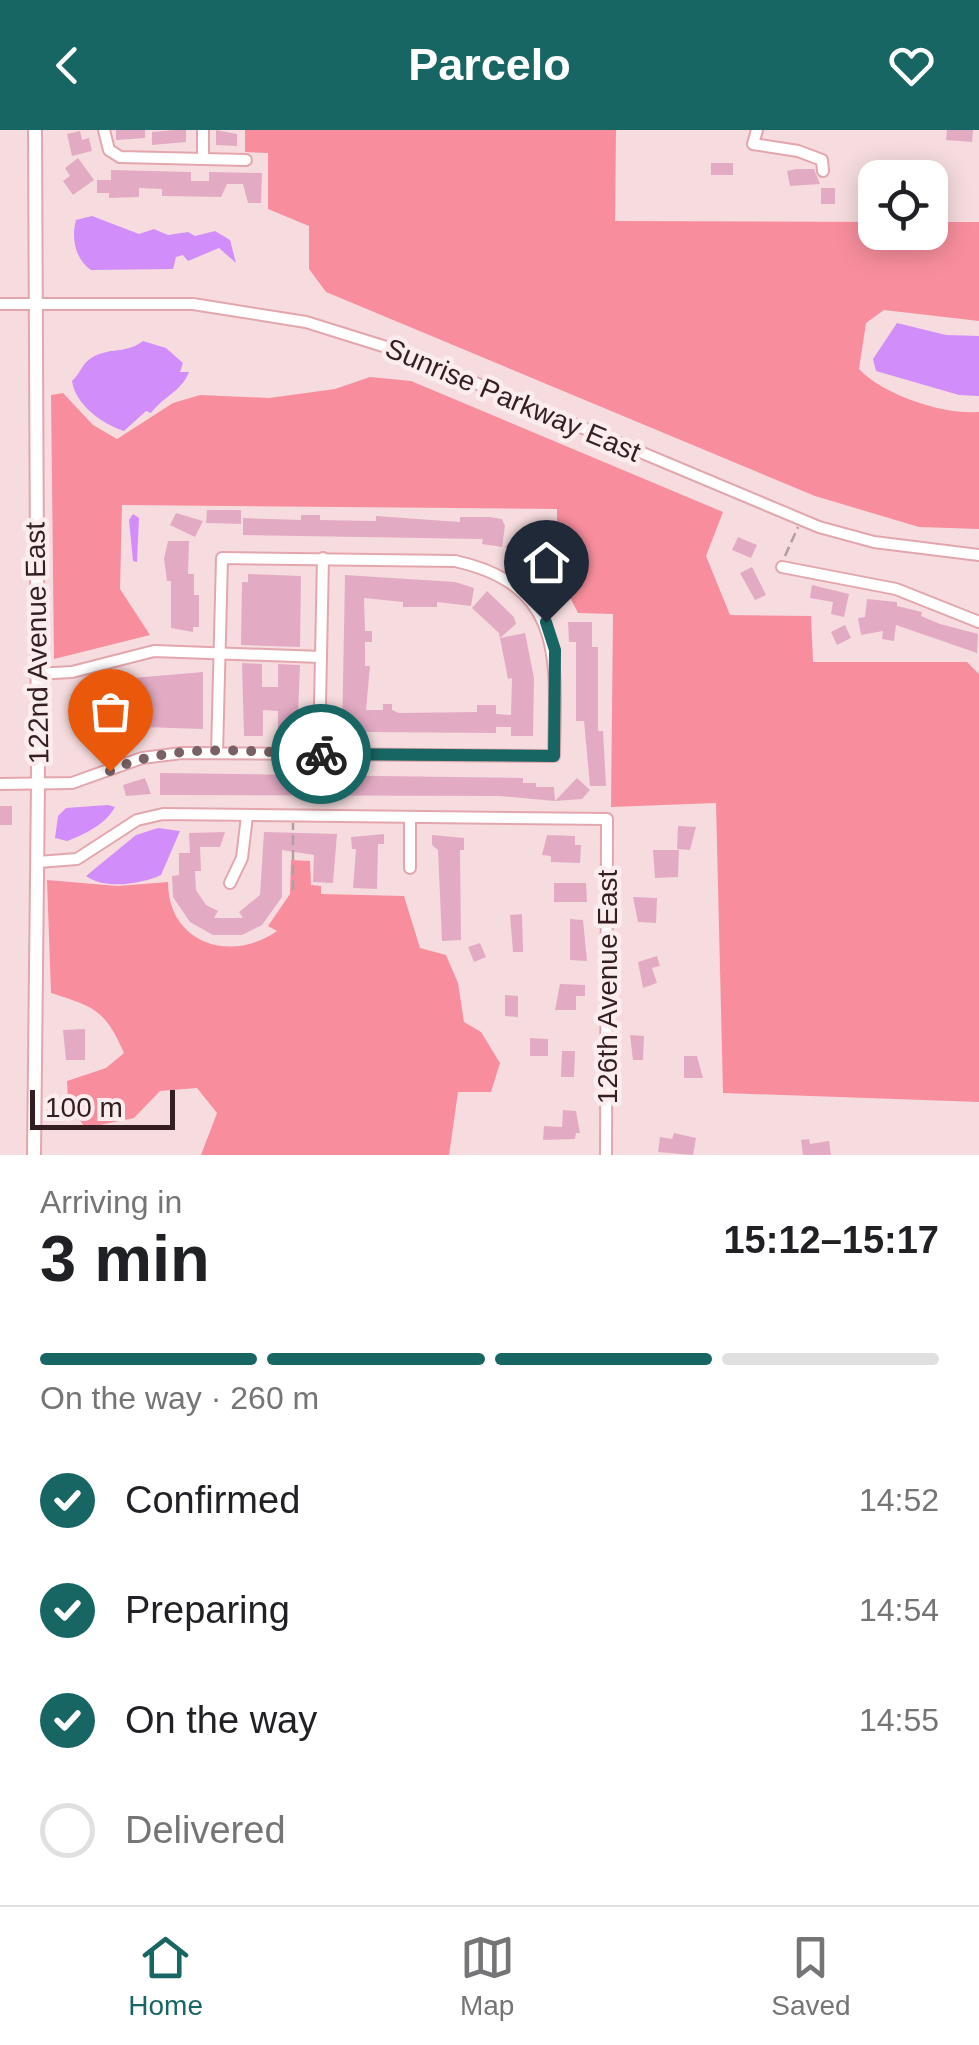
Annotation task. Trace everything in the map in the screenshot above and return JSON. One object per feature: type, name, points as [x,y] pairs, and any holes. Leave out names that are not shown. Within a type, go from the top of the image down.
[{"type":"main road","name":"122nd Avenue East","points":[[34,1155],[38,862],[35,130]]},
{"type":"street","points":[[104,130],[108,150],[120,157],[246,160]]},
{"type":"street","points":[[202,130],[203,158]]},
{"type":"street","points":[[757,130],[753,144],[808,153],[822,160],[823,171]]},
{"type":"street","name":"Sunrise Parkway East","points":[[0,304],[212,306],[322,326],[399,351],[819,527],[874,542],[979,555]]},
{"type":"street","points":[[0,784],[72,783],[142,758],[217,753],[554,756],[555,650],[536,608],[507,580],[488,569],[454,561],[222,558],[217,753]]},
{"type":"street","points":[[319,754],[323,558]]},
{"type":"street","points":[[782,566],[896,589],[979,622]]},
{"type":"street","points":[[36,674],[72,672],[154,651],[321,657]]},
{"type":"street","points":[[38,862],[66,862],[90,854],[125,827],[150,816],[247,816],[410,819],[410,868]]},
{"type":"street","points":[[230,884],[242,858],[247,816]]},
{"type":"street","name":"126th Avenue East","points":[[410,819],[607,819],[606,1155]]},
{"type":"path","points":[[782,566],[794,534]]},
{"type":"path","points":[[292,890],[294,817]]},
{"type":"shaded area","points":[[245,130],[616,130],[615,221],[858,222],[858,250],[948,250],[948,222],[979,222],[979,321],[884,310],[866,323],[859,369],[898,395],[949,410],[979,412],[979,529],[919,527],[815,496],[326,292],[309,269],[309,226],[268,209],[268,153],[245,152]]},
{"type":"shaded area","points":[[92,216],[139,234],[154,229],[168,235],[188,232],[195,236],[215,231],[230,240],[236,263],[219,248],[188,261],[183,255],[176,257],[173,269],[91,270],[78,254],[74,234],[76,220]]},
{"type":"shaded area","points":[[897,323],[946,335],[979,336],[979,396],[959,395],[876,371],[873,359]]},
{"type":"shaded area","points":[[143,341],[166,348],[183,363],[180,372],[189,372],[182,384],[151,413],[146,411],[124,431],[91,412],[78,398],[72,381],[92,358]]},
{"type":"shaded area","points":[[370,377],[411,381],[723,512],[706,556],[730,615],[811,616],[813,662],[967,662],[979,674],[979,1102],[723,1093],[716,803],[611,807],[613,614],[578,613],[557,572],[557,509],[122,505],[120,589],[150,635],[54,659],[51,395],[63,393],[93,425],[117,439],[173,403],[200,395],[269,398],[335,389]]},
{"type":"shaded area","points":[[133,514],[139,518],[137,562],[133,561],[129,520]]},
{"type":"shaded area","points":[[115,807],[94,828],[67,841],[55,838],[58,816],[66,808]]},
{"type":"shaded area","points":[[158,828],[180,831],[161,875],[123,884],[103,883],[86,876],[136,835]]},
{"type":"shaded area","points":[[291,860],[310,861],[311,885],[321,886],[321,894],[404,896],[420,948],[446,955],[458,983],[464,1022],[481,1032],[500,1063],[491,1092],[458,1092],[449,1155],[201,1155],[217,1113],[197,1088],[160,1091],[134,1118],[85,1128],[68,1101],[67,1081],[106,1068],[124,1053],[111,1027],[97,1012],[51,993],[47,880],[118,886],[168,882],[178,920],[190,933],[205,942],[240,946],[277,931],[268,926],[290,894]]},
{"type":"building","points":[[116,130],[145,130],[145,138],[116,140]]},
{"type":"building","points":[[186,130],[186,142],[152,145],[152,132]]},
{"type":"building","points":[[216,130],[237,134],[237,146],[216,145]]},
{"type":"building","points":[[947,130],[973,130],[972,142],[946,140]]},
{"type":"building","points":[[80,131],[82,140],[89,138],[92,151],[72,156],[67,134]]},
{"type":"building","points":[[78,158],[94,180],[73,195],[63,181],[70,176],[65,168]]},
{"type":"building","points":[[711,163],[733,163],[733,175],[711,175]]},
{"type":"building","points":[[814,169],[820,184],[790,186],[787,171]]},
{"type":"building","points":[[111,170],[191,172],[191,181],[209,181],[209,172],[262,173],[261,203],[248,203],[243,184],[227,184],[221,197],[162,196],[162,189],[139,188],[139,197],[109,198],[109,193],[97,193],[97,180],[111,180]]},
{"type":"building","points":[[821,188],[835,188],[835,204],[821,204]]},
{"type":"building","points":[[207,510],[241,510],[241,524],[206,523]]},
{"type":"building","points":[[176,513],[203,521],[195,537],[170,525]]},
{"type":"building","points":[[301,515],[320,515],[320,520],[376,521],[376,516],[460,522],[460,517],[489,517],[502,519],[505,526],[502,547],[482,544],[483,539],[243,535],[243,518],[301,520]]},
{"type":"building","points":[[521,531],[531,538],[528,543],[549,558],[536,575],[506,554],[510,548],[505,547]]},
{"type":"building","points":[[738,537],[757,545],[751,558],[732,550]]},
{"type":"building","points":[[168,541],[189,541],[188,574],[194,574],[194,595],[199,595],[199,627],[193,627],[193,632],[171,628],[171,581],[167,581],[164,559]]},
{"type":"building","points":[[752,567],[766,595],[755,600],[740,573]]},
{"type":"building","points":[[248,574],[301,576],[300,647],[241,645],[242,582],[248,582]]},
{"type":"building","points":[[345,575],[455,582],[474,588],[471,606],[437,602],[437,607],[403,607],[403,602],[364,598],[365,631],[372,631],[372,642],[365,642],[365,666],[370,666],[366,710],[383,710],[383,704],[392,704],[392,710],[399,713],[477,712],[477,705],[496,705],[496,714],[511,715],[512,678],[508,679],[499,633],[472,608],[487,591],[514,617],[516,624],[500,638],[525,633],[534,678],[533,736],[511,736],[511,727],[496,727],[496,733],[364,732],[364,736],[342,736]]},
{"type":"building","points":[[812,585],[849,594],[844,617],[831,614],[833,602],[810,598]]},
{"type":"building","points":[[867,599],[897,602],[897,606],[922,612],[921,616],[940,624],[978,634],[977,653],[896,625],[894,641],[882,639],[883,631],[861,635],[858,618],[865,617]]},
{"type":"building","points":[[568,622],[592,622],[592,647],[598,647],[598,731],[603,731],[606,786],[590,786],[584,721],[576,721],[576,642],[569,642]]},
{"type":"building","points":[[845,625],[851,638],[837,645],[831,632]]},
{"type":"building","points":[[242,663],[262,664],[262,687],[278,687],[278,664],[300,665],[297,737],[278,737],[278,711],[263,710],[263,736],[244,736]]},
{"type":"building","points":[[203,672],[203,729],[141,727],[141,737],[122,736],[123,716],[148,717],[148,699],[121,699],[121,679]]},
{"type":"building","points":[[160,773],[523,778],[523,783],[536,783],[536,787],[554,787],[555,801],[499,796],[160,795]]},
{"type":"building","points":[[145,778],[151,794],[126,796],[123,785]]},
{"type":"building","points":[[577,778],[590,790],[582,799],[555,801]]},
{"type":"building","points":[[0,806],[12,806],[12,825],[0,825]]},
{"type":"building","points":[[678,826],[696,827],[690,850],[677,849]]},
{"type":"building","points":[[225,832],[220,847],[200,847],[201,871],[195,871],[196,890],[206,905],[218,911],[214,918],[243,918],[239,912],[260,895],[264,832],[337,834],[333,883],[313,882],[314,855],[282,850],[282,897],[262,925],[242,935],[213,935],[190,922],[173,897],[172,876],[179,875],[179,853],[190,853],[189,833]]},
{"type":"building","points":[[384,834],[384,844],[378,844],[377,889],[353,888],[356,849],[352,849],[351,837]]},
{"type":"building","points":[[432,835],[464,838],[464,850],[460,850],[461,940],[442,941],[438,850],[432,845]]},
{"type":"building","points":[[547,835],[575,836],[575,845],[581,845],[580,863],[551,862],[551,856],[542,855]]},
{"type":"building","points":[[653,850],[679,850],[678,877],[655,878]]},
{"type":"building","points":[[554,883],[586,883],[587,902],[554,902]]},
{"type":"building","points":[[633,897],[657,898],[656,923],[638,922]]},
{"type":"building","points":[[522,914],[523,952],[513,952],[510,915]]},
{"type":"building","points":[[570,919],[583,920],[587,961],[570,960]]},
{"type":"building","points":[[480,943],[486,957],[474,962],[468,947]]},
{"type":"building","points":[[657,956],[660,966],[652,968],[657,983],[643,988],[638,962]]},
{"type":"building","points":[[560,984],[585,985],[585,996],[576,996],[576,1010],[555,1010]]},
{"type":"building","points":[[505,995],[518,996],[518,1017],[505,1016]]},
{"type":"building","points":[[85,1029],[85,1060],[66,1060],[63,1030]]},
{"type":"building","points":[[630,1035],[644,1036],[643,1060],[633,1060]]},
{"type":"building","points":[[530,1038],[548,1039],[548,1056],[530,1056]]},
{"type":"building","points":[[562,1051],[575,1051],[574,1077],[561,1077]]},
{"type":"building","points":[[684,1056],[697,1056],[703,1078],[684,1078]]},
{"type":"building","points":[[563,1110],[576,1111],[580,1133],[576,1133],[575,1139],[543,1140],[544,1126],[562,1127]]},
{"type":"building","points":[[674,1133],[696,1138],[693,1155],[658,1152],[660,1137],[672,1139]]},
{"type":"building","points":[[809,1139],[810,1144],[829,1141],[831,1155],[803,1155],[801,1140]]},
{"type":"way so far","points":[[110,771],[142,758],[182,752],[321,754]]},
{"type":"route","points":[[321,754],[554,756],[555,650],[546,622]]}]
